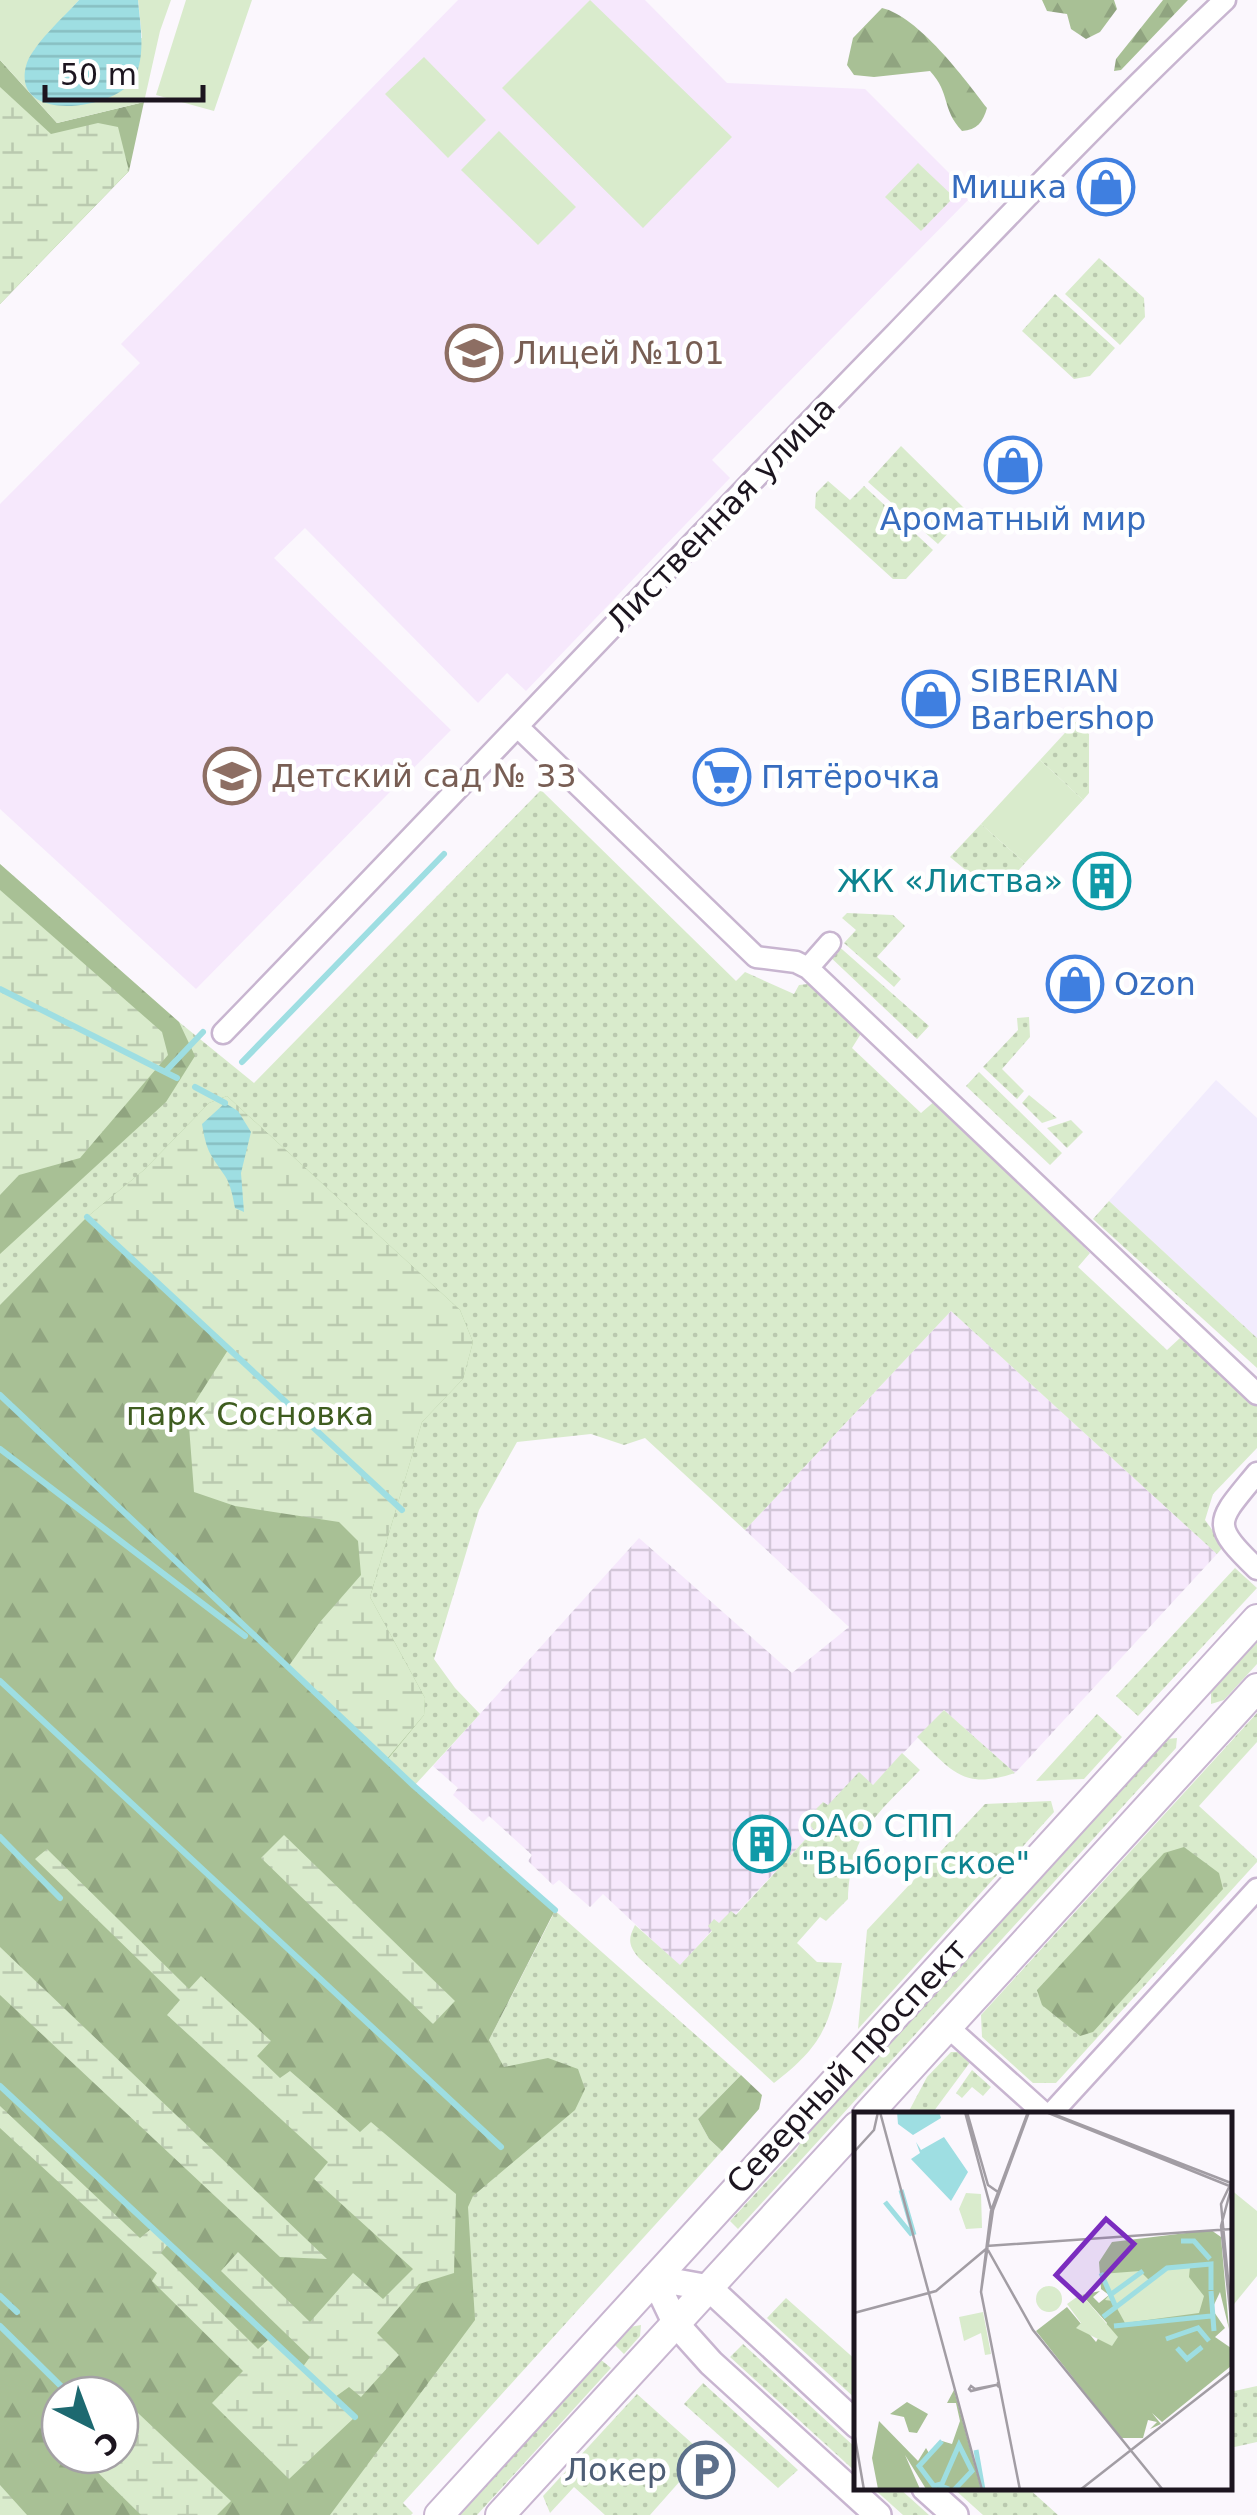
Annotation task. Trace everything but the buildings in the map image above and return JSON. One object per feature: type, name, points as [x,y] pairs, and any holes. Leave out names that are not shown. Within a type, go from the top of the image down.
[{"type":"main road","name":"Северный проспект","points":[[439,2515],[1257,1619]]},
{"type":"main road","name":"Северный проспект","points":[[870,2112],[1257,1688]]},
{"type":"main road","name":"Северный проспект","points":[[500,2515],[854,2129]]},
{"type":"street","name":"Лиственная улица","points":[[223,1033],[520,728],[796,434],[1140,81],[1225,0]]},
{"type":"street","points":[[520,728],[756,957],[796,962],[808,968],[1257,1394]]},
{"type":"street","points":[[808,968],[830,943]]},
{"type":"street","points":[[1257,1473],[1227,1510],[1222,1524],[1224,1536],[1257,1570]]},
{"type":"street","points":[[1051,2112],[1257,1889]]},
{"type":"street","points":[[948,2027],[1045,2112]]},
{"type":"street","points":[[654,2278],[708,2288],[854,2422]]},
{"type":"street","points":[[654,2278],[676,2324],[712,2363],[878,2515]]},
{"type":"street","points":[[927,2490],[954,2515]]},
{"type":"shaded area","name":"Лицей №101","points":[[458,0],[645,0],[727,83],[865,89],[972,196],[712,460],[730,478],[526,691],[507,673],[478,703],[305,528],[274,558],[451,730],[196,989],[0,809],[0,504],[140,363],[121,344]]},
{"type":"shaded area","points":[[1216,1080],[1257,1118],[1257,1338],[1109,1201]]},
{"type":"shaded area","points":[[951,1311],[1217,1554],[1015,1773],[944,1710],[873,1785],[827,1806],[823,1802],[815,1829],[735,1915],[719,1923],[715,1920],[712,1930],[680,1966],[603,1894],[590,1907],[559,1880],[553,1885],[528,1861],[532,1855],[489,1816],[483,1822],[453,1795],[458,1788],[433,1766],[639,1538],[792,1673],[849,1627],[745,1530]]},
{"type":"green space","points":[[0,0],[79,0],[34,50],[142,38],[138,0],[171,0],[144,102],[57,123],[0,60]]},
{"type":"green space","points":[[186,0],[252,0],[214,111],[156,95]]},
{"type":"green space","points":[[590,0],[732,137],[643,228],[502,88]]},
{"type":"green space","points":[[1042,0],[1114,0],[1117,9],[1100,32],[1086,39],[1071,29],[1067,14],[1047,11]]},
{"type":"green space","points":[[1163,0],[1188,0],[1121,70],[1114,71],[1116,59]]},
{"type":"green space","points":[[882,8],[896,13],[925,36],[966,81],[987,108],[975,127],[962,131],[930,71],[874,77],[854,75],[847,65],[853,38]]},
{"type":"green space","points":[[424,57],[486,120],[448,158],[385,94]]},
{"type":"green space","points":[[0,60],[57,123],[144,102],[129,171],[0,304]]},
{"type":"green space","points":[[0,87],[51,134],[98,123],[118,127],[129,171],[0,304]]},
{"type":"green space","points":[[499,131],[576,207],[538,245],[461,170]]},
{"type":"green space","points":[[918,163],[954,197],[921,231],[885,197]]},
{"type":"green space","points":[[1099,258],[1144,298],[1145,317],[1120,345],[1065,294]]},
{"type":"green space","points":[[1055,294],[1115,348],[1090,376],[1074,379],[1022,331]]},
{"type":"green space","points":[[901,446],[965,509],[965,515],[938,544],[868,482]]},
{"type":"green space","points":[[828,481],[850,500],[864,486],[933,550],[906,579],[893,579],[815,508],[816,493]]},
{"type":"green space","points":[[1075,722],[1089,734],[1089,793],[1083,800],[1040,760]]},
{"type":"green space","points":[[1040,760],[1083,800],[1025,863],[981,824]]},
{"type":"green space","name":"парк Сосновка","points":[[541,790],[736,981],[745,972],[794,994],[799,985],[808,984],[862,1032],[852,1048],[921,1113],[936,1100],[1090,1253],[1078,1267],[1167,1350],[1180,1338],[1257,1405],[1257,1448],[1213,1494],[1205,1520],[1224,1546],[1217,1554],[951,1311],[745,1530],[645,1438],[624,1445],[591,1434],[517,1442],[479,1510],[434,1659],[480,1714],[414,1786],[741,2075],[698,2119],[709,2139],[722,2151],[403,2503],[411,2515],[0,2515],[0,864],[254,1083]],"holes":[[[553,1915],[489,2040],[504,2068],[377,2106]]]},
{"type":"green space","points":[[981,824],[1025,863],[1017,872],[968,872],[950,857]]},
{"type":"green space","points":[[0,864],[179,1022],[195,1056],[166,1102],[0,1254]]},
{"type":"green space","points":[[0,890],[162,1032],[168,1055],[80,1158],[19,1175],[0,1195]]},
{"type":"green space","points":[[847,913],[893,915],[905,926],[877,957],[901,979],[894,987],[844,943],[856,930],[842,918]]},
{"type":"green space","points":[[835,943],[929,1026],[917,1039],[826,953]]},
{"type":"green space","points":[[1029,1017],[1030,1037],[1002,1069],[1024,1091],[1017,1099],[983,1067],[1018,1030],[1017,1018]]},
{"type":"green space","points":[[979,1072],[1062,1153],[1050,1165],[966,1086]]},
{"type":"green space","points":[[1029,1095],[1057,1118],[1042,1123],[1022,1103]]},
{"type":"green space","name":"парк Сосновка","points":[[227,1096],[460,1310],[473,1342],[463,1379],[422,1422],[370,1597],[425,1698],[424,1715],[387,1760],[555,1910],[489,2040],[504,2067],[548,2058],[578,2069],[585,2089],[575,2110],[473,2196],[468,2207],[475,2320],[330,2515],[0,2515],[0,1305],[87,1217],[144,1170],[209,1103]]},
{"type":"green space","points":[[227,1096],[460,1310],[473,1342],[463,1379],[422,1422],[370,1597],[425,1698],[424,1715],[386,1760],[288,1667],[361,1575],[358,1541],[339,1522],[235,1506],[194,1492],[188,1413],[228,1350],[87,1217],[144,1170],[209,1103]]},
{"type":"green space","points":[[1071,1120],[1083,1132],[1067,1148],[1047,1128]]},
{"type":"green space","points":[[1109,1201],[1257,1338],[1257,1368],[1093,1219]]},
{"type":"green space","points":[[1235,1568],[1257,1588],[1138,1716],[1116,1696]]},
{"type":"green space","points":[[1257,1641],[1257,1664],[1224,1700],[1211,1704],[1211,1692]]},
{"type":"green space","points":[[944,1710],[1015,1773],[971,1778],[940,1760],[917,1737]]},
{"type":"green space","points":[[1257,1713],[1257,1742],[1199,1806],[1257,1862],[1056,2083],[1033,2083],[982,2037],[981,2015]]},
{"type":"green space","points":[[1097,1714],[1122,1737],[1084,1779],[1036,1781]]},
{"type":"green space","points":[[1177,1738],[1176,1748],[738,2229],[730,2221],[797,2149],[807,2130],[1167,1739]]},
{"type":"green space","points":[[902,1753],[920,1770],[879,1813],[860,1840],[848,1899],[826,1921],[820,1917],[797,1943],[817,1962],[842,1963],[823,2031],[804,2056],[774,2083],[639,1958],[631,1946],[633,1930],[635,1925],[680,1965],[712,1931],[708,1926],[714,1919],[719,1923],[731,1911],[736,1915],[814,1830],[810,1825],[821,1813],[816,1809],[823,1802],[828,1805],[859,1772],[873,1785]]},
{"type":"green space","points":[[1051,1801],[1054,1812],[858,2029],[867,1930],[985,1804]]},
{"type":"green space","points":[[284,1835],[455,2001],[433,2024],[261,1858]]},
{"type":"green space","points":[[1184,1847],[1219,1873],[1223,1889],[1093,2032],[1080,2036],[1042,2005],[1037,1990],[1164,1853]]},
{"type":"green space","points":[[47,1849],[189,1989],[201,1976],[271,2041],[257,2056],[280,2078],[290,2071],[360,2132],[371,2122],[456,2194],[454,2273],[419,2284],[377,2333],[399,2355],[361,2397],[349,2387],[335,2397],[355,2417],[289,2479],[212,2403],[243,2371],[152,2281],[157,2273],[0,2128],[0,2106],[140,2238],[152,2228],[168,2244],[161,2253],[258,2349],[270,2338],[302,2368],[310,2357],[221,2271],[238,2252],[310,2322],[353,2273],[383,2299],[413,2269],[314,2179],[328,2162],[167,2015],[180,2000],[35,1859]]},
{"type":"green space","points":[[0,1947],[327,2259],[280,2257],[0,1995]]},
{"type":"green space","points":[[951,2052],[959,2052],[971,2061],[933,2112],[910,2112],[927,2077]]},
{"type":"green space","points":[[972,2070],[991,2087],[983,2096],[972,2087],[962,2098],[956,2093]]},
{"type":"green space","points":[[741,2075],[762,2095],[759,2109],[722,2151],[709,2139],[698,2119]]},
{"type":"green space","points":[[1232,2191],[1257,2211],[1257,2276],[1232,2307]]},
{"type":"green space","points":[[786,2298],[854,2358],[854,2397],[767,2318]]},
{"type":"green space","points":[[641,2325],[640,2336],[624,2354],[614,2344],[630,2327]]},
{"type":"green space","points":[[743,2344],[854,2446],[854,2470],[730,2357]]},
{"type":"green space","points":[[600,2359],[611,2368],[477,2515],[458,2515]]},
{"type":"green space","points":[[703,2383],[798,2470],[778,2488],[684,2404]]},
{"type":"green space","points":[[1257,2386],[1257,2442],[1232,2448],[1232,2392]]},
{"type":"green space","points":[[637,2394],[704,2454],[650,2515],[605,2515],[574,2487],[550,2513],[543,2496]]},
{"type":"green space","points":[[140,2415],[231,2501],[217,2515],[141,2515],[100,2475],[140,2475]]},
{"type":"green space","points":[[0,2485],[27,2515],[0,2515]]},
{"type":"green space","points":[[875,2490],[901,2490],[929,2515],[903,2515]]},
{"type":"green space","points":[[955,2490],[1030,2490],[1058,2515],[983,2515]]},
{"type":"water","points":[[79,0],[138,0],[138,68],[125,88],[110,97],[69,106],[50,104],[35,98],[26,85],[26,66],[41,41]]},
{"type":"water","points":[[225,1103],[238,1111],[251,1132],[241,1173],[244,1212],[235,1208],[227,1180],[208,1148],[202,1124]]},
{"type":"waterway","points":[[242,1062],[444,854]]},
{"type":"waterway","points":[[0,989],[177,1078]]},
{"type":"waterway","points":[[165,1072],[203,1032]]},
{"type":"waterway","points":[[195,1087],[225,1103]]},
{"type":"waterway","points":[[87,1217],[402,1510]]},
{"type":"waterway","points":[[0,1395],[414,1786],[555,1910]]},
{"type":"waterway","points":[[0,1449],[245,1636]]},
{"type":"waterway","points":[[0,1681],[501,2147]]},
{"type":"waterway","points":[[0,1837],[60,1898]]},
{"type":"waterway","points":[[0,2086],[355,2417]]},
{"type":"waterway","points":[[0,2296],[17,2312]]},
{"type":"waterway","points":[[0,2326],[50,2375]]},
{"type":"place","name":"Мишка","points":[[1106,187]]},
{"type":"place","name":"Лицей №101","points":[[474,353]]},
{"type":"place","name":"Ароматный мир","points":[[1013,465]]},
{"type":"place","name":"SIBERIAN Barbershop","points":[[931,699]]},
{"type":"place","name":"Детский сад № 33","points":[[232,776]]},
{"type":"place","name":"Пятёрочка","points":[[722,777]]},
{"type":"place","name":"ЖК «Листва»","points":[[1102,881]]},
{"type":"place","name":"Ozon","points":[[1075,984]]},
{"type":"place","name":"ОАО СПП \"Выборгское\"","points":[[762,1844]]},
{"type":"place","name":"Локер","points":[[706,2470]]}]
